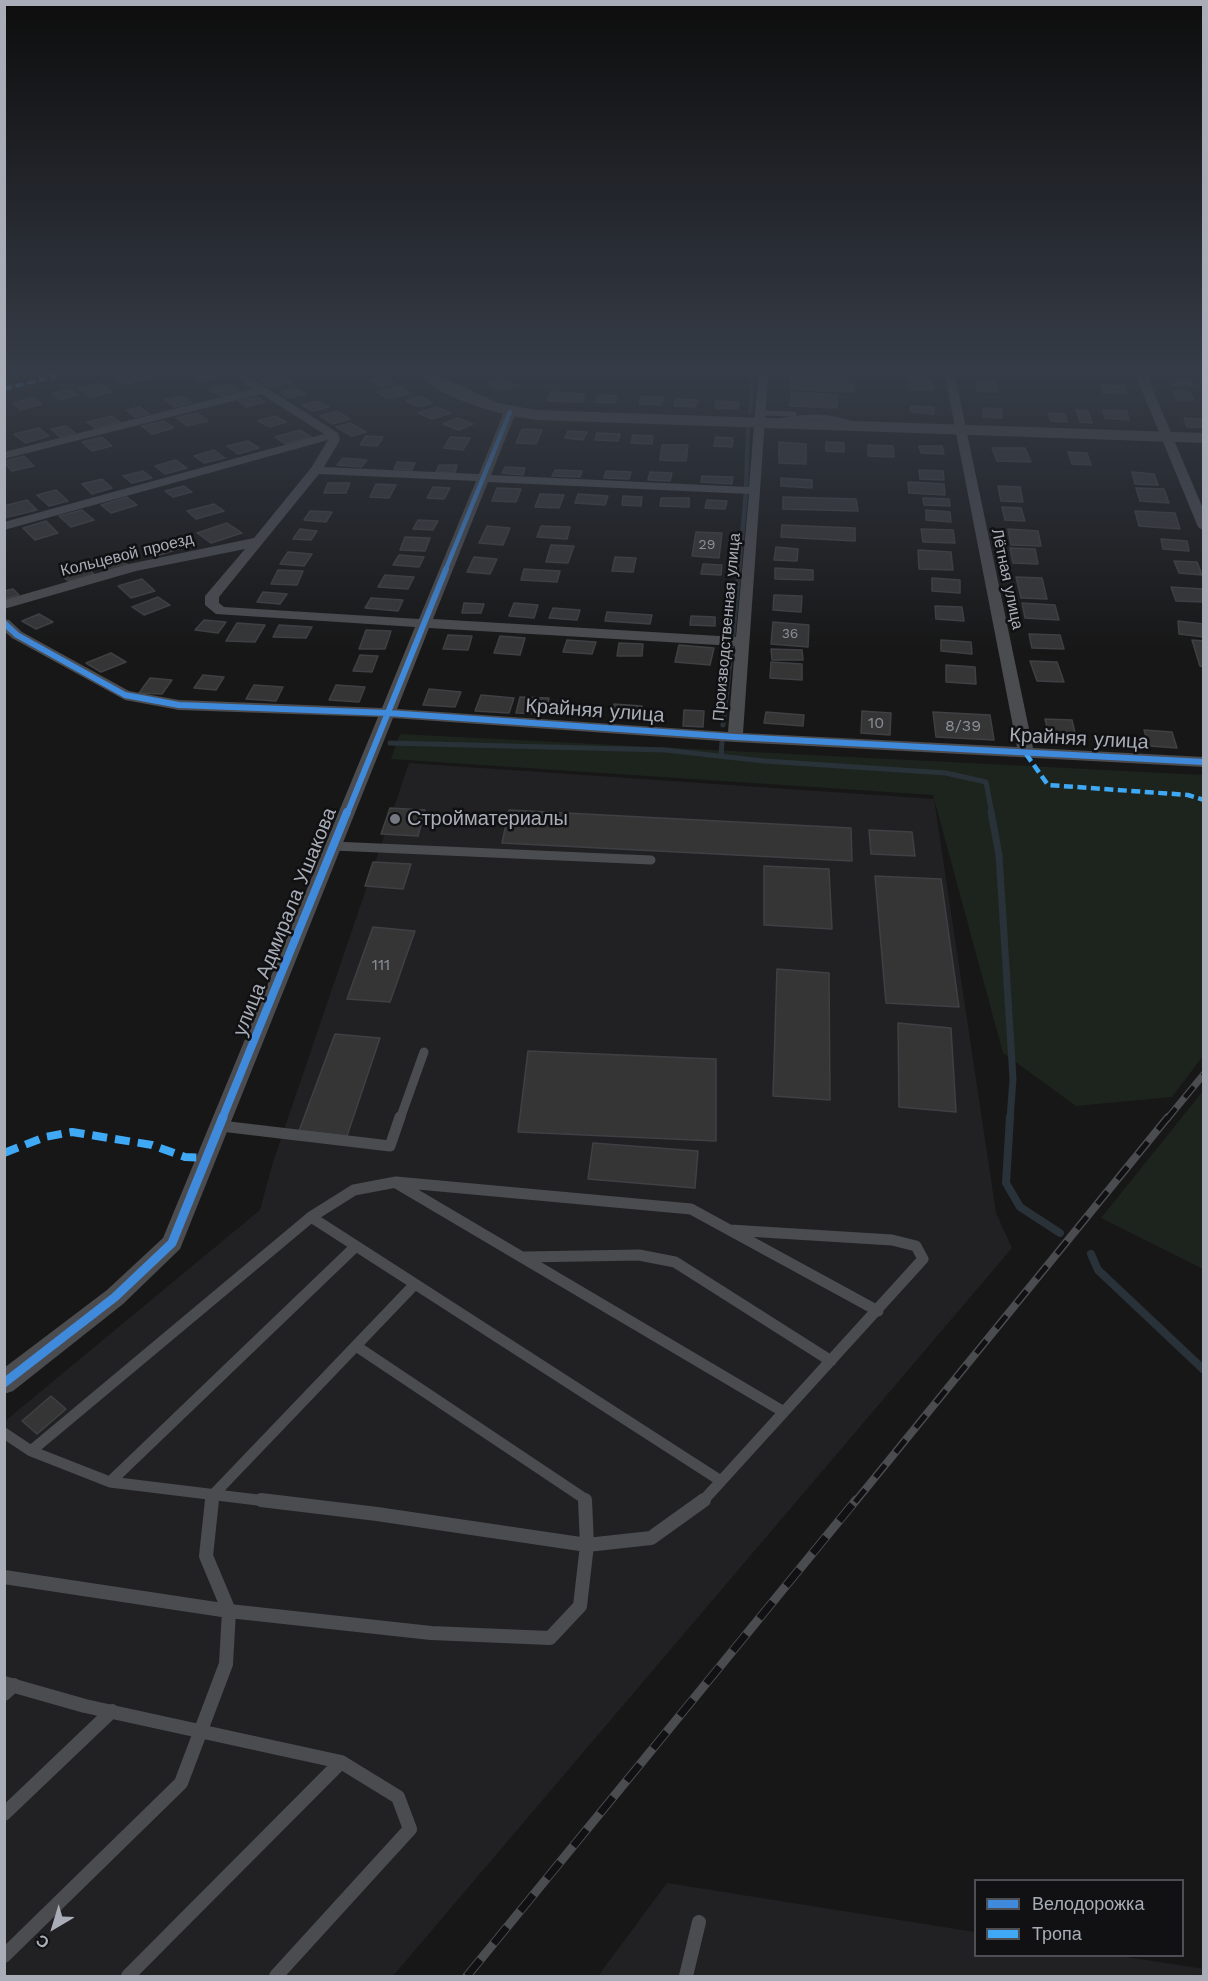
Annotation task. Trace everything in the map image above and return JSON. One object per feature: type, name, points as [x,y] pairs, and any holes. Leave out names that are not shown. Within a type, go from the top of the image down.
[{"type":"street","points":[[4,526],[213,468]]},
{"type":"street","name":"улица Адмирала Ушакова","points":[[4,1383],[114,1298],[172,1243],[425,624],[486,468]]},
{"type":"street","name":"Производственная улица","points":[[735,737],[741,642],[758,468]]},
{"type":"street","name":"Лётная улица","points":[[968,468],[1026,754]]},
{"type":"street","points":[[1180,468],[1203,527]]},
{"type":"street","points":[[741,642],[234,613],[221,611],[212,605],[212,596],[316,470],[755,491]]},
{"type":"street","name":"Кольцевой проезд","points":[[4,604],[134,567],[259,541]]},
{"type":"street","name":"Крайняя улица","points":[[4,623],[17,635],[125,694],[144,700],[179,705],[388,713],[735,737],[1203,762]]},
{"type":"lane","points":[[333,846],[651,860]]},
{"type":"lane","points":[[220,1126],[390,1146],[424,1052]]},
{"type":"lane","points":[[396,1182],[784,1412]]},
{"type":"lane","points":[[31,1451],[311,1217],[354,1190],[396,1182],[691,1209],[878,1311]]},
{"type":"lane","points":[[311,1217],[721,1481]]},
{"type":"lane","points":[[4,1433],[31,1451],[110,1482],[376,1514],[587,1545],[651,1538],[704,1500],[923,1260],[916,1246],[892,1240],[730,1230]]},
{"type":"lane","points":[[110,1482],[356,1246]]},
{"type":"lane","points":[[522,1257],[639,1255],[675,1262],[831,1361]]},
{"type":"lane","points":[[4,1956],[181,1783],[226,1664],[229,1611],[207,1557],[213,1495],[415,1284]]},
{"type":"lane","points":[[4,1577],[229,1611],[431,1634],[550,1638],[580,1606],[587,1545],[585,1499],[356,1346]]},
{"type":"lane","points":[[8,1687],[341,1762],[398,1797],[410,1829],[276,1977]]},
{"type":"lane","points":[[4,1814],[112,1711]]},
{"type":"lane","points":[[129,1977],[341,1762]]},
{"type":"lane","points":[[686,1977],[699,1922]]},
{"type":"shaded area","points":[[400,734],[1203,775],[1203,1056],[1172,1097],[1076,1106],[1003,1053],[933,795],[391,759]]},
{"type":"shaded area","points":[[409,763],[934,799],[996,1213],[1012,1248],[393,1976],[5,1976],[5,1421],[260,1210],[273,1162]]},
{"type":"shaded area","points":[[1203,1091],[1203,1269],[1101,1218]]},
{"type":"shaded area","points":[[667,1883],[974,1932],[974,1957],[1126,1957],[1204,1969],[1203,1976],[598,1976]]},
{"type":"building","points":[[158,468],[185,468],[165,474]]},
{"type":"building","points":[[438,468],[456,468],[455,473],[436,472]]},
{"type":"building","points":[[504,468],[525,468],[523,475],[502,473]]},
{"type":"building","points":[[555,470],[582,471],[580,477],[552,476]]},
{"type":"building","points":[[919,470],[943,471],[944,480],[920,479]]},
{"type":"building","points":[[143,471],[152,478],[132,483],[123,476]]},
{"type":"building","points":[[606,471],[631,472],[629,479],[604,478]]},
{"type":"building","points":[[650,472],[672,473],[670,481],[648,480]]},
{"type":"building","points":[[1132,472],[1154,474],[1158,485],[1135,484]]},
{"type":"building","points":[[702,476],[733,477],[732,484],[701,482]]},
{"type":"building","points":[[781,478],[812,480],[812,488],[781,486]]},
{"type":"building","points":[[102,479],[112,488],[92,494],[82,484]]},
{"type":"building","points":[[908,482],[944,484],[945,495],[909,493]]},
{"type":"building","points":[[328,483],[350,483],[346,493],[324,493]]},
{"type":"building","points":[[376,484],[396,485],[389,498],[370,497]]},
{"type":"building","points":[[184,486],[192,492],[173,497],[165,491]]},
{"type":"building","points":[[998,486],[1020,487],[1023,502],[1001,501]]},
{"type":"building","points":[[433,487],[450,488],[444,499],[427,498]]},
{"type":"building","points":[[497,488],[521,489],[516,502],[492,501]]},
{"type":"building","points":[[1136,488],[1164,489],[1169,503],[1140,501]]},
{"type":"building","points":[[56,490],[68,501],[49,506],[37,495]]},
{"type":"building","points":[[540,494],[564,495],[559,508],[535,507]]},
{"type":"building","points":[[578,494],[608,496],[605,505],[575,503]]},
{"type":"building","points":[[623,496],[642,497],[641,506],[622,505]]},
{"type":"building","points":[[127,497],[137,505],[111,513],[101,505]]},
{"type":"building","points":[[783,497],[856,499],[858,511],[783,509]]},
{"type":"building","points":[[661,498],[689,498],[689,507],[660,506]]},
{"type":"building","points":[[923,498],[949,499],[950,506],[924,505]]},
{"type":"building","points":[[27,500],[37,510],[4,518],[4,506]]},
{"type":"building","points":[[707,500],[727,501],[725,509],[705,508]]},
{"type":"building","points":[[214,504],[224,511],[196,519],[187,511]]},
{"type":"building","points":[[1002,507],[1021,508],[1025,521],[1005,520]]},
{"type":"building","points":[[82,510],[94,520],[71,527],[59,516]]},
{"type":"building","points":[[926,510],[950,512],[951,522],[926,520]]},
{"type":"building","points":[[310,511],[332,512],[326,522],[304,520]]},
{"type":"building","points":[[1135,511],[1175,513],[1180,529],[1139,526]]},
{"type":"building","points":[[418,520],[438,521],[433,530],[413,529]]},
{"type":"building","points":[[46,521],[58,533],[35,540],[23,528]]},
{"type":"building","points":[[227,523],[242,533],[211,543],[197,533]]},
{"type":"building","points":[[782,525],[855,528],[855,541],[781,537]]},
{"type":"building","points":[[487,526],[510,528],[503,545],[479,543]]},
{"type":"building","points":[[541,526],[570,527],[567,539],[537,537]]},
{"type":"building","points":[[300,529],[317,531],[311,540],[293,539]]},
{"type":"building","points":[[921,529],[953,530],[955,543],[923,542]]},
{"type":"building","points":[[1008,529],[1038,531],[1041,546],[1011,545]]},
{"type":"building","points":[[696,532],[722,533],[719,558],[692,556]]},
{"type":"building","points":[[405,537],[430,538],[425,551],[400,550]]},
{"type":"building","points":[[1161,539],[1187,541],[1189,551],[1163,549]]},
{"type":"building","points":[[169,542],[178,549],[156,556],[147,548]]},
{"type":"building","points":[[551,545],[574,546],[568,563],[546,562]]},
{"type":"building","points":[[776,547],[798,549],[797,561],[774,560]]},
{"type":"building","points":[[1010,548],[1035,549],[1038,564],[1013,563]]},
{"type":"building","points":[[918,550],[951,552],[953,570],[919,569]]},
{"type":"building","points":[[288,552],[312,554],[304,566],[280,564]]},
{"type":"building","points":[[399,555],[424,557],[419,567],[393,565]]},
{"type":"building","points":[[118,557],[128,565],[109,571],[99,563]]},
{"type":"building","points":[[474,557],[497,559],[490,574],[467,572]]},
{"type":"building","points":[[615,557],[636,558],[633,572],[612,571]]},
{"type":"building","points":[[1174,561],[1197,562],[1202,575],[1179,573]]},
{"type":"building","points":[[703,564],[722,565],[721,575],[701,574]]},
{"type":"building","points":[[86,567],[94,574],[68,581],[61,575]]},
{"type":"building","points":[[775,568],[813,570],[813,580],[775,579]]},
{"type":"building","points":[[524,569],[560,571],[557,582],[521,580]]},
{"type":"building","points":[[278,570],[303,571],[297,585],[271,584]]},
{"type":"building","points":[[385,575],[414,577],[408,589],[378,587]]},
{"type":"building","points":[[1016,577],[1042,578],[1047,599],[1021,598]]},
{"type":"building","points":[[932,578],[960,580],[960,593],[932,591]]},
{"type":"building","points":[[142,579],[155,591],[131,598],[118,586]]},
{"type":"building","points":[[1171,587],[1204,589],[1204,602],[1176,601]]},
{"type":"building","points":[[13,589],[19,595],[4,599],[4,591]]},
{"type":"building","points":[[263,592],[287,594],[280,604],[257,602]]},
{"type":"building","points":[[774,595],[802,596],[801,612],[773,610]]},
{"type":"building","points":[[158,597],[170,605],[144,615],[132,607]]},
{"type":"building","points":[[371,598],[403,600],[398,611],[365,608]]},
{"type":"building","points":[[464,603],[484,604],[481,613],[462,613]]},
{"type":"building","points":[[514,603],[538,605],[534,618],[509,616]]},
{"type":"building","points":[[1022,603],[1055,605],[1059,620],[1025,618]]},
{"type":"building","points":[[935,606],[962,607],[964,621],[936,619]]},
{"type":"building","points":[[553,608],[580,610],[577,620],[549,618]]},
{"type":"building","points":[[607,612],[652,615],[650,624],[605,621]]},
{"type":"building","points":[[39,614],[53,622],[36,629],[22,621]]},
{"type":"building","points":[[691,616],[715,617],[715,626],[690,625]]},
{"type":"building","points":[[204,620],[226,622],[218,633],[195,630]]},
{"type":"building","points":[[1178,621],[1204,624],[1204,637],[1179,634]]},
{"type":"building","points":[[773,622],[809,625],[808,647],[771,644]]},
{"type":"building","points":[[237,623],[265,625],[255,642],[226,641]]},
{"type":"building","points":[[279,625],[312,627],[306,638],[273,637]]},
{"type":"building","points":[[366,630],[391,631],[385,649],[359,649]]},
{"type":"building","points":[[1029,634],[1060,635],[1064,649],[1032,648]]},
{"type":"building","points":[[448,635],[472,636],[468,650],[443,649]]},
{"type":"building","points":[[500,636],[525,638],[520,655],[494,653]]},
{"type":"building","points":[[567,640],[596,642],[592,654],[563,652]]},
{"type":"building","points":[[941,640],[971,642],[972,654],[941,651]]},
{"type":"building","points":[[1192,640],[1204,641],[1204,667],[1200,666]]},
{"type":"building","points":[[619,643],[643,644],[642,656],[617,656]]},
{"type":"building","points":[[679,645],[714,648],[710,665],[675,662]]},
{"type":"building","points":[[771,649],[802,650],[803,660],[772,660]]},
{"type":"building","points":[[111,653],[126,662],[101,672],[86,663]]},
{"type":"building","points":[[360,655],[378,656],[372,672],[353,671]]},
{"type":"building","points":[[1030,661],[1057,662],[1064,682],[1037,681]]},
{"type":"building","points":[[771,662],[802,664],[802,680],[770,678]]},
{"type":"building","points":[[946,665],[975,667],[976,684],[946,682]]},
{"type":"building","points":[[203,675],[224,677],[216,690],[194,688]]},
{"type":"building","points":[[150,678],[172,680],[162,694],[139,693]]},
{"type":"building","points":[[254,685],[283,687],[276,701],[246,699]]},
{"type":"building","points":[[336,685],[365,687],[359,702],[329,700]]},
{"type":"building","points":[[429,689],[461,692],[455,707],[423,705]]},
{"type":"building","points":[[481,695],[514,698],[509,713],[475,711]]},
{"type":"building","points":[[520,697],[549,698],[546,714],[516,713]]},
{"type":"building","points":[[565,704],[588,706],[585,716],[562,715]]},
{"type":"building","points":[[614,704],[642,706],[641,718],[612,717]]},
{"type":"building","points":[[684,710],[704,711],[703,727],[683,726]]},
{"type":"building","points":[[862,711],[891,713],[890,735],[861,733]]},
{"type":"building","points":[[766,712],[804,715],[803,726],[764,723]]},
{"type":"building","points":[[933,712],[990,715],[994,740],[936,737]]},
{"type":"building","points":[[1045,719],[1072,720],[1076,737],[1049,736]]},
{"type":"building","points":[[1144,730],[1172,732],[1177,748],[1149,746]]},
{"type":"building","points":[[390,808],[425,810],[418,836],[381,834]]},
{"type":"building","points":[[509,810],[851,828],[852,861],[502,843]]},
{"type":"building","points":[[869,830],[912,832],[915,856],[871,854]]},
{"type":"building","points":[[373,862],[411,864],[403,889],[365,886]]},
{"type":"building","points":[[764,866],[829,869],[832,929],[764,925]]},
{"type":"building","points":[[875,876],[941,879],[959,1007],[886,1003]]},
{"type":"building","points":[[373,927],[415,931],[390,1002],[347,999]]},
{"type":"building","points":[[777,969],[829,973],[830,1100],[773,1096]]},
{"type":"building","points":[[898,1023],[951,1028],[956,1112],[899,1107]]},
{"type":"building","points":[[335,1034],[380,1038],[347,1136],[299,1131]]},
{"type":"building","points":[[528,1051],[716,1059],[716,1141],[518,1132]]},
{"type":"building","points":[[593,1143],[698,1151],[695,1188],[588,1179]]},
{"type":"building","points":[[51,1396],[66,1409],[37,1434],[22,1421]]},
{"type":"waterway","points":[[746,488],[747,468]]},
{"type":"waterway","points":[[739,571],[746,492]]},
{"type":"waterway","points":[[733,637],[739,569]]},
{"type":"waterway","points":[[723,725],[732,645]]},
{"type":"waterway","points":[[721,756],[722,742]]},
{"type":"waterway","points":[[390,743],[665,750],[764,761],[946,773],[986,782],[992,814]]},
{"type":"waterway","points":[[991,812],[999,855],[1013,1079],[1010,1119]]},
{"type":"waterway","points":[[1010,1117],[1006,1183],[1020,1207],[1060,1233]]},
{"type":"waterway","points":[[1091,1254],[1098,1270],[1204,1370]]},
{"type":"railway","points":[[1167,1119],[1204,1074]]},
{"type":"railway","points":[[855,1502],[1168,1117]]},
{"type":"railway","points":[[467,1976],[856,1500]]},
{"type":"marked path","points":[[1026,754],[1048,785],[1188,795],[1204,800]]},
{"type":"marked path","points":[[4,1153],[45,1137],[72,1132],[152,1145],[185,1157],[207,1158]]},
{"type":"cycle path","points":[[4,1383],[115,1297],[172,1243],[487,468]]},
{"type":"cycle path","points":[[4,623],[17,635],[125,695],[179,705],[388,713],[735,737],[1204,762]]},
{"type":"place","name":"Стройматериалы","points":[[395,819]]}]
